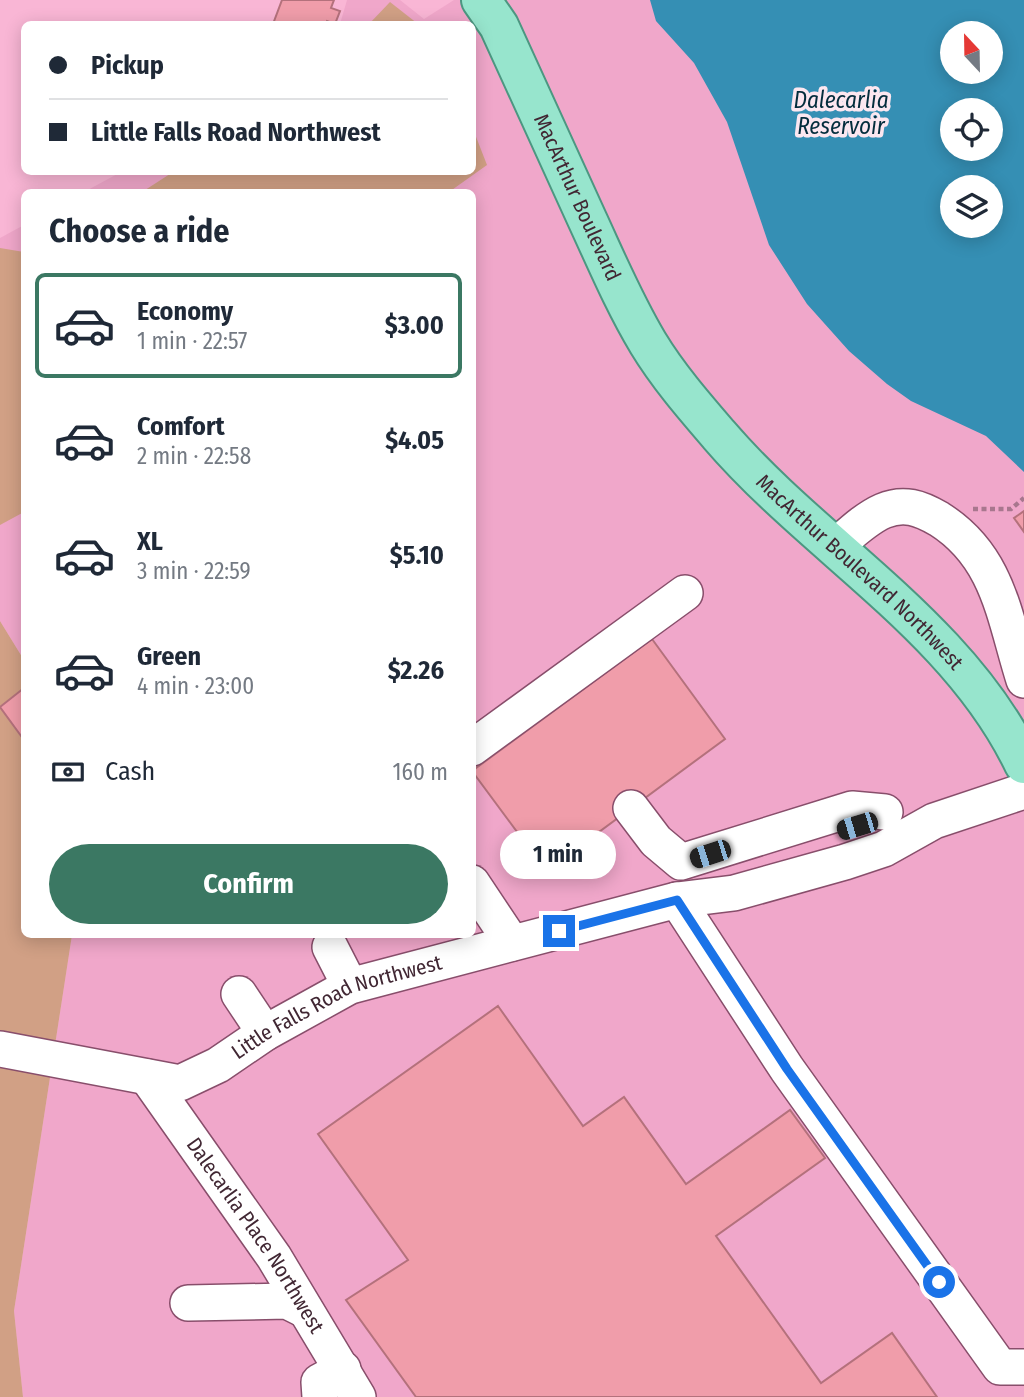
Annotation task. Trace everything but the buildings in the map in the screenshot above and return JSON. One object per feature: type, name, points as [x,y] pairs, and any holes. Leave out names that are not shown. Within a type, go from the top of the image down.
[{"type":"main road","name":"MacArthur Boulevard","points":[[481,0],[499,26],[621,291],[648,343],[681,390]]},
{"type":"main road","name":"MacArthur Boulevard Northwest","points":[[681,390],[722,439],[918,624],[961,670],[1011,737],[1024,764]]},
{"type":"lane","points":[[836,546],[872,517],[900,507],[921,509],[950,526],[964,537],[989,570],[1024,680]]},
{"type":"lane","points":[[476,745],[685,593]]},
{"type":"lane","points":[[677,900],[734,893],[845,862],[884,849],[934,821],[1024,791]]},
{"type":"lane","points":[[631,808],[656,841],[681,862],[852,809],[934,821]]},
{"type":"lane","points":[[677,900],[722,867],[866,823],[885,812]]},
{"type":"lane","points":[[476,889],[512,943]]},
{"type":"lane","points":[[677,900],[787,1069],[1000,1367],[1024,1367]]},
{"type":"lane","name":"Little Falls Road Northwest","points":[[0,1049],[180,1083],[218,1065],[265,1033],[350,986],[677,900]]},
{"type":"lane","points":[[330,947],[350,986]]},
{"type":"lane","points":[[239,994],[265,1033]]},
{"type":"lane","name":"Dalecarlia Place Northwest","points":[[147,1077],[274,1257],[351,1383]]},
{"type":"lane","points":[[188,1303],[287,1301],[305,1310]]},
{"type":"lane","points":[[320,1397],[319,1381],[351,1383]]},
{"type":"path","points":[[998,509],[1011,509],[1024,498]]},
{"type":"shaded area","points":[[347,0],[400,0],[424,19],[454,0],[1024,0],[1024,1397],[23,1397],[14,1311],[72,938],[476,938],[476,189],[90,189],[115,175],[476,175],[476,21],[341,21]]},
{"type":"shaded area","points":[[390,2],[414,21],[372,21]]},
{"type":"shaded area","points":[[476,137],[487,165],[476,173]]},
{"type":"shaded area","points":[[168,175],[473,175],[453,189],[147,189]]},
{"type":"shaded area","points":[[21,227],[21,655],[0,621],[0,238]]},
{"type":"shaded area","points":[[0,248],[21,252],[21,514],[0,525]]},
{"type":"shaded area","points":[[0,621],[21,655],[21,938],[72,938],[14,1311],[23,1397],[0,1397]]},
{"type":"water","name":"Dalecarlia Reservoir","points":[[650,0],[1024,0],[1024,472],[986,436],[911,401],[887,384],[849,351],[807,304],[769,245],[727,122],[694,63],[656,21]]},
{"type":"route","points":[[559,931],[677,900],[787,1069],[939,1282]]}]
